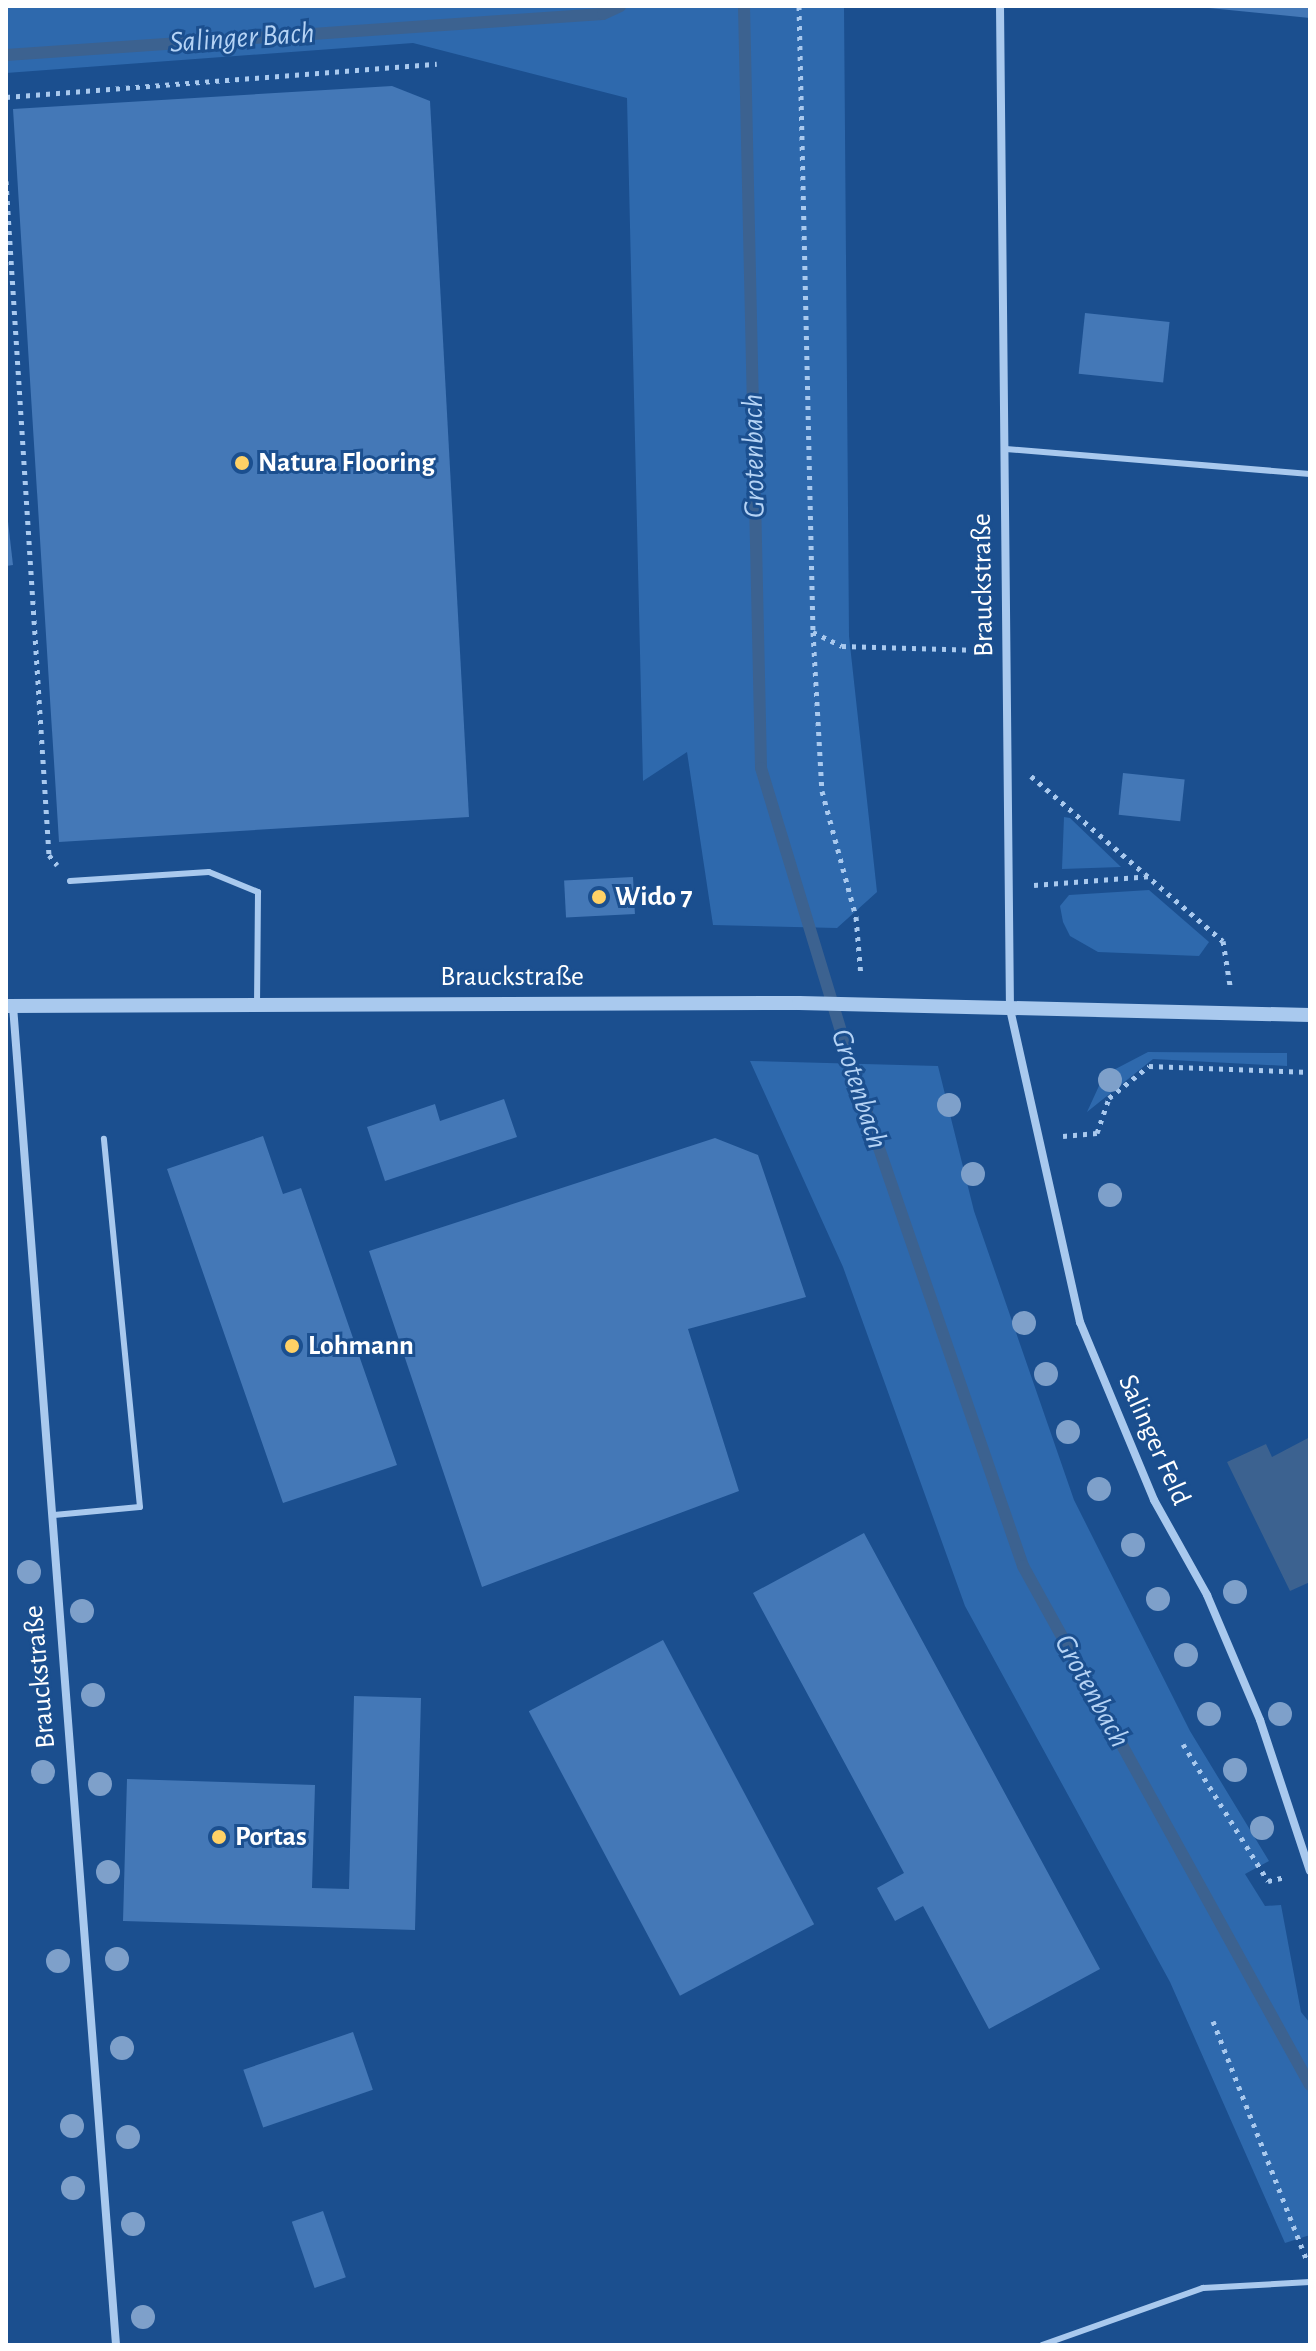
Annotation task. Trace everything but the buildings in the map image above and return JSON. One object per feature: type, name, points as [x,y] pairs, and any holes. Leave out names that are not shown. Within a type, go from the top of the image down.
[{"type":"street","name":"Brauckstraße","points":[[1000,6],[1010,651],[1010,1009]]},
{"type":"street","name":"Brauckstraße","points":[[116,2345],[54,1515],[10,1006],[799,1003],[1310,1015]]},
{"type":"street","name":"Salinger Feld","points":[[1010,1009],[1034,1138],[1080,1322],[1154,1500],[1207,1595],[1254,1706],[1310,1871]]},
{"type":"lane","points":[[1006,449],[1310,474]]},
{"type":"lane","points":[[70,881],[209,872],[258,892],[257,1004]]},
{"type":"lane","points":[[54,1515],[140,1507],[104,1139]]},
{"type":"lane","points":[[1042,2345],[1203,2288],[1310,2282]]},
{"type":"path","points":[[799,6],[813,632],[822,791],[856,917],[864,1005]]},
{"type":"path","points":[[6,97],[437,64]]},
{"type":"path","points":[[6,181],[49,855],[70,881]]},
{"type":"path","points":[[813,632],[842,646],[1010,651]]},
{"type":"path","points":[[1010,764],[1057,792],[1223,941],[1234,1013]]},
{"type":"path","points":[[1010,889],[1153,876]]},
{"type":"path","points":[[1034,1138],[1097,1133],[1109,1098],[1149,1066],[1310,1072]]},
{"type":"path","points":[[1183,1744],[1268,1881],[1296,1875]]},
{"type":"path","points":[[1213,2021],[1310,2270]]},
{"type":"shaded area","points":[[6,6],[844,6],[849,636],[877,892],[837,928],[713,925],[687,752],[643,781],[627,98],[413,43],[6,73]]},
{"type":"shaded area","points":[[1064,817],[1070,818],[1121,867],[1062,869]]},
{"type":"shaded area","points":[[1149,890],[1209,942],[1199,956],[1098,952],[1070,936],[1063,922],[1060,906],[1069,895]]},
{"type":"shaded area","points":[[1148,1052],[1287,1053],[1287,1066],[1153,1059],[1087,1112],[1104,1075]]},
{"type":"shaded area","points":[[750,1061],[938,1066],[974,1211],[1074,1500],[1190,1731],[1269,1861],[1245,1874],[1265,1906],[1281,1905],[1301,2012],[1310,2023],[1310,2235],[1285,2243],[1170,1982],[965,1606],[843,1267]]},
{"type":"shaded area","points":[[1310,1437],[1310,1582],[1290,1591],[1227,1462],[1266,1444],[1272,1457]]},
{"type":"waterway","name":"Salinger Bach","points":[[6,55],[603,14],[620,6]]},
{"type":"waterway","name":"Grotenbach","points":[[744,6],[761,768],[859,1090],[1023,1566],[1310,2085]]},
{"type":"place","name":"Natura Flooring","points":[[242,463]]},
{"type":"place","name":"Wido 7","points":[[599,897]]},
{"type":"place","name":"Lohmann","points":[[292,1346]]},
{"type":"place","name":"Portas","points":[[219,1837]]}]
